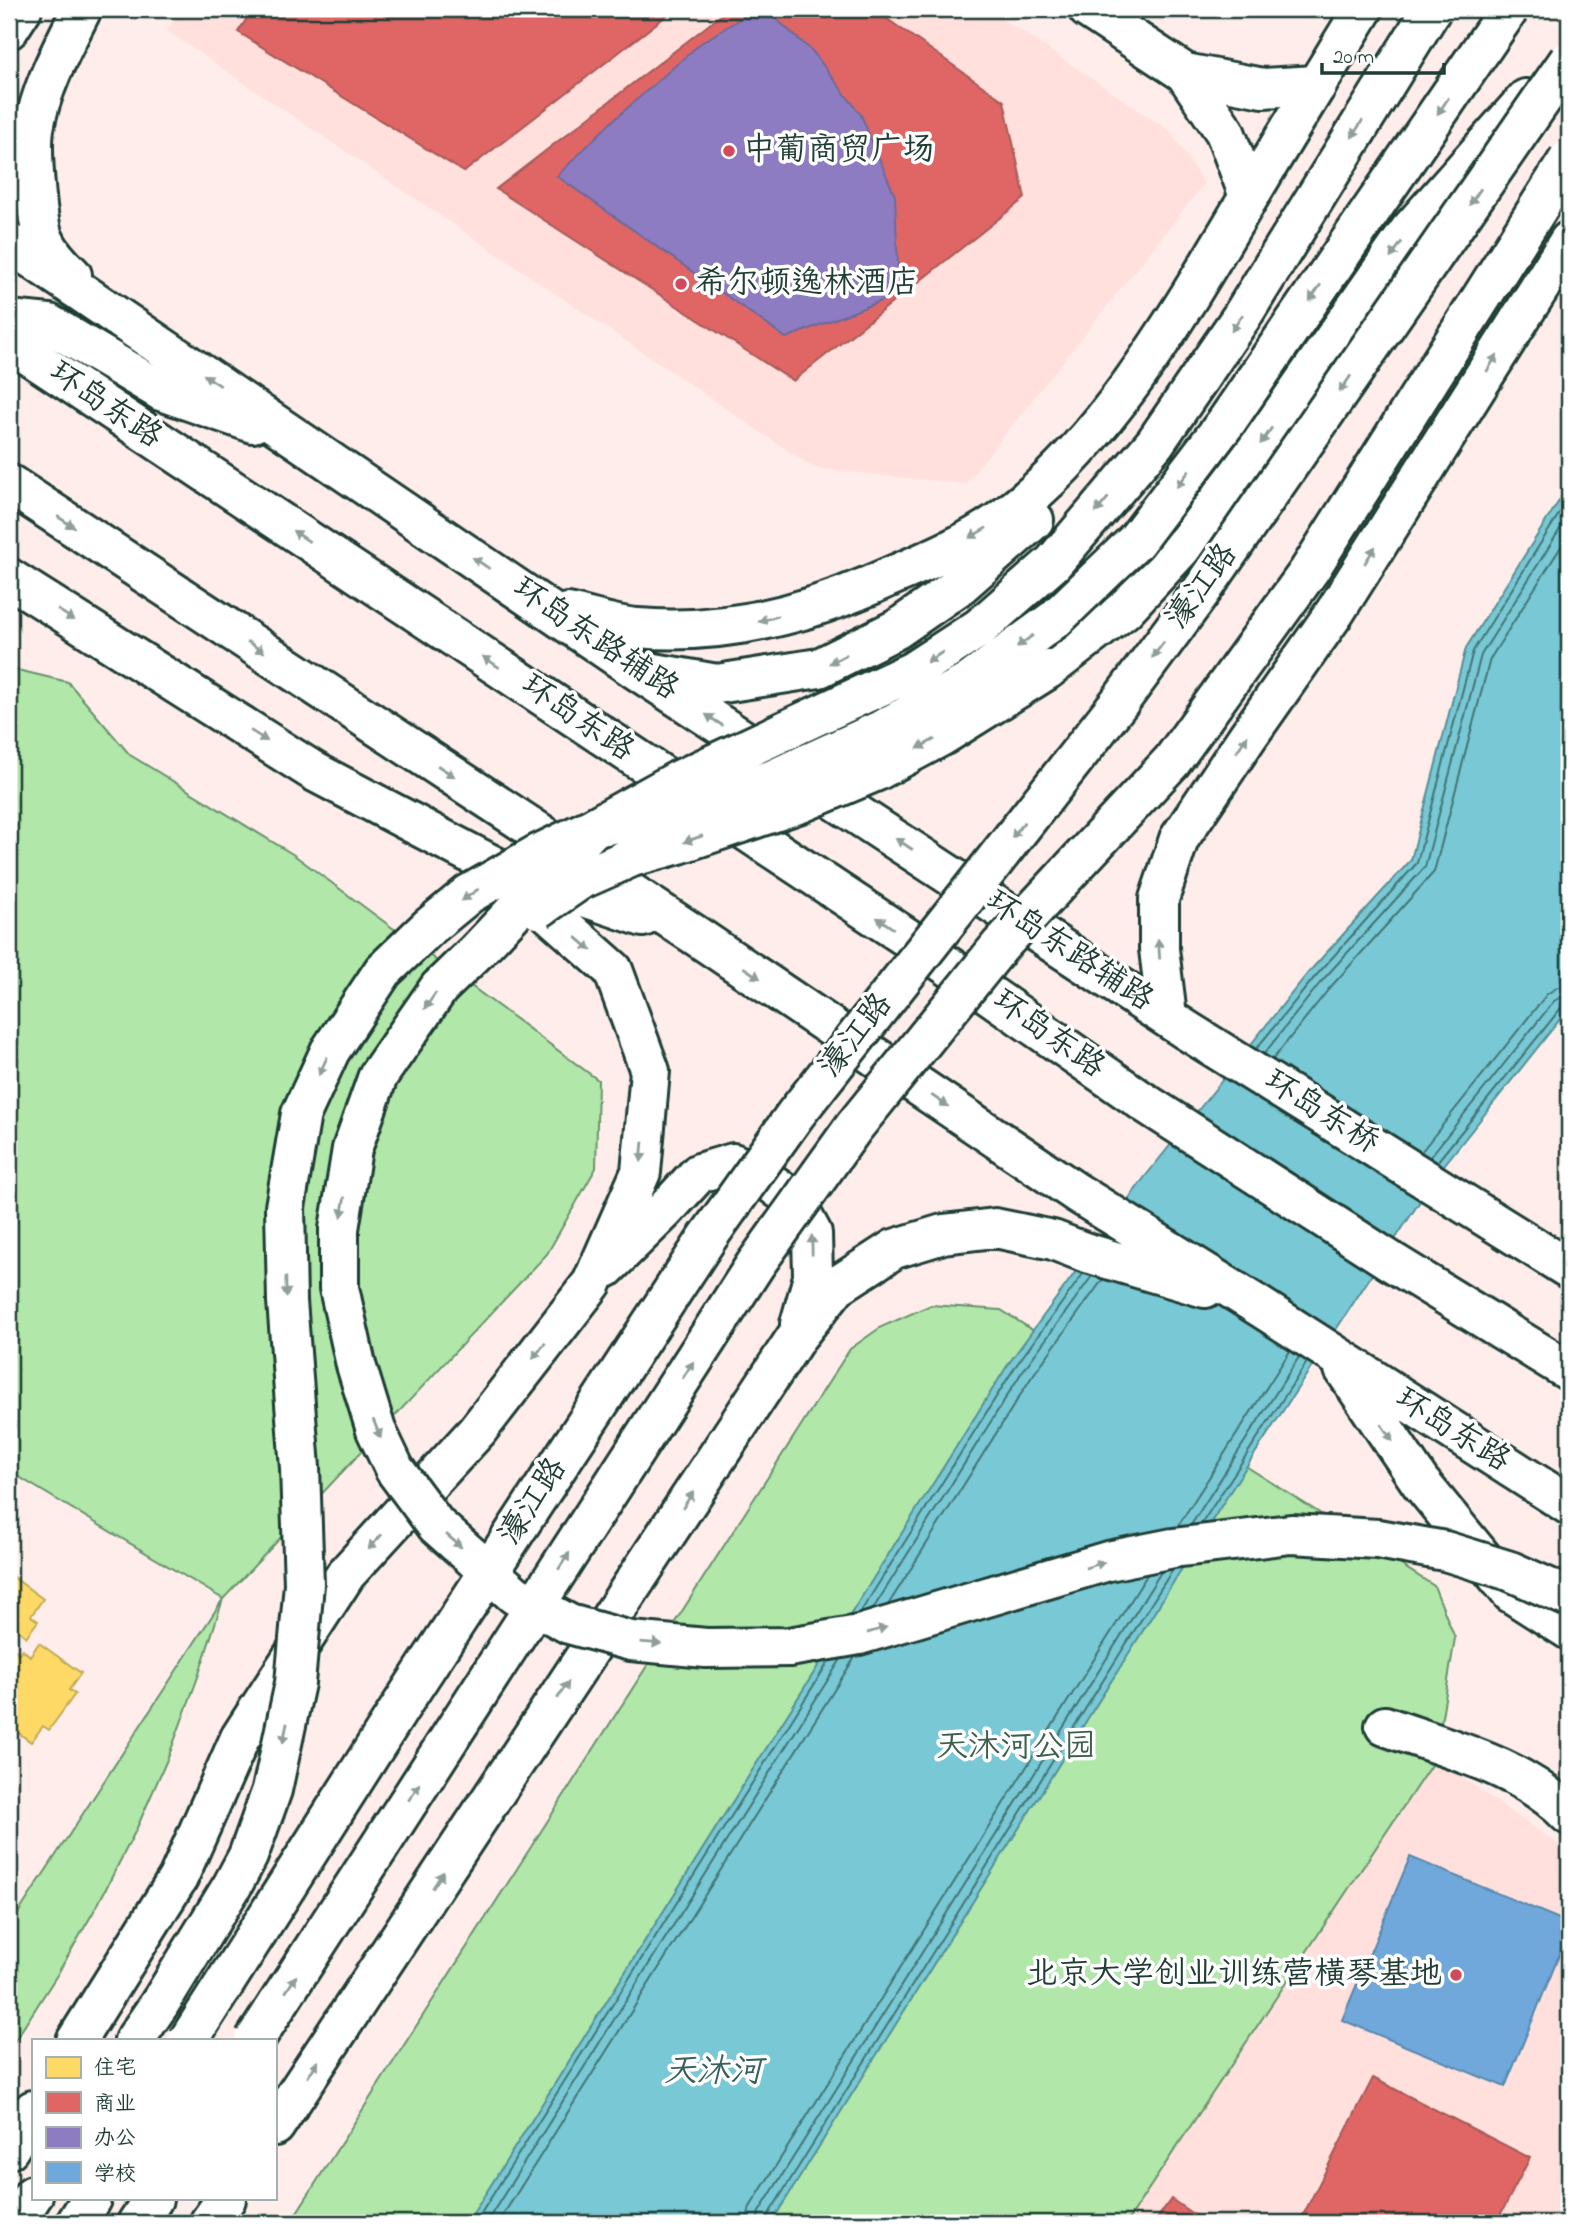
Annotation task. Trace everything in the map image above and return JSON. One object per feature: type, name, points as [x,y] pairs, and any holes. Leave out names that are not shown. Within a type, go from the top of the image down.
[{"type":"main road","points":[[9,29],[22,9]]},
{"type":"main road","points":[[82,9],[48,80],[34,129],[36,197],[43,237],[57,261],[101,304]]},
{"type":"main road","points":[[1088,9],[1185,73],[1225,132],[1250,196]]},
{"type":"main road","points":[[547,608],[635,628],[682,629],[751,624],[835,600],[944,554],[998,522],[1055,473],[1111,410],[1201,278],[1363,9]]},
{"type":"main road","points":[[638,671],[717,684],[820,668],[897,629],[959,586],[1052,505],[1111,434],[1152,374],[1379,9]]},
{"type":"main road","points":[[135,2039],[160,2003],[248,1856],[272,1790],[295,1683],[304,1584],[300,1468],[287,1301],[285,1207],[301,1114],[330,1051],[383,971],[469,894],[678,780],[913,671],[979,628],[1053,563],[1156,443],[1242,316],[1432,9]]},
{"type":"main road","points":[[1509,9],[1227,421],[1135,542],[1055,619],[968,683],[881,730],[771,780],[675,814],[594,827],[439,988],[379,1076],[352,1149],[339,1229],[340,1288],[356,1365],[376,1430],[396,1469],[436,1525],[515,1595],[569,1624],[631,1641],[706,1648],[789,1647],[859,1635],[1108,1561],[1173,1548],[1291,1534],[1378,1539],[1445,1551],[1510,1571],[1569,1597]]},
{"type":"main road","points":[[477,951],[580,880],[632,857],[801,803],[877,771],[942,736],[1047,670],[1124,610],[1188,541],[1230,486],[1410,230],[1569,50]]},
{"type":"main road","name":"濠江路","points":[[189,2039],[410,1692],[708,1237],[795,1115],[1121,700],[1203,589],[1569,60]]},
{"type":"main road","points":[[1185,73],[1263,88],[1317,85]]},
{"type":"main road","name":"濠江路","points":[[255,2039],[755,1265],[854,1127],[1000,946],[1172,761],[1309,571],[1569,159]]},
{"type":"main road","points":[[1177,1023],[1158,950],[1158,899],[1179,839],[1335,611],[1569,241]]},
{"type":"main road","name":"环岛东路辅路","points":[[9,243],[638,671],[1177,1023]]},
{"type":"main road","points":[[9,320],[49,324],[161,391],[292,435]]},
{"type":"main road","name":"环岛东路","points":[[9,342],[915,943],[1142,1101],[1392,1262],[1569,1371]]},
{"type":"main road","points":[[9,484],[695,935],[1077,1193],[1335,1356],[1420,1482],[1511,1593],[1569,1630]]},
{"type":"main road","points":[[9,578],[315,772],[496,867],[695,935]]},
{"type":"main road","points":[[496,867],[613,970],[650,1071],[641,1172],[592,1283]]},
{"type":"main road","name":"环岛东桥","points":[[1177,1023],[1567,1269]]},
{"type":"main road","points":[[77,2039],[178,1878],[240,1738],[346,1574],[477,1431],[592,1283],[699,1173],[733,1163],[763,1177],[794,1200],[813,1233],[813,1277],[797,1336]]},
{"type":"main road","points":[[276,2124],[797,1336],[837,1286],[894,1249],[943,1234],[995,1228],[1053,1240],[1084,1252],[1254,1303]]},
{"type":"main road","name":"环岛东路","points":[[1335,1356],[1569,1505]]},
{"type":"main road","points":[[1385,1726],[1520,1776],[1559,1804],[1569,1815]]},
{"type":"main road","points":[[9,2149],[32,2112]]},
{"type":"main road","points":[[15,2223],[32,2197]]},
{"type":"main road","points":[[76,2223],[90,2200]]},
{"type":"main road","points":[[137,2223],[152,2200]]},
{"type":"main road","points":[[209,2223],[225,2200]]},
{"type":"shaded area","name":"中葡商贸广场","points":[[182,9],[988,9],[1170,131],[1204,184],[965,484],[814,468],[167,31]]},
{"type":"shaded area","points":[[1435,1759],[1569,1852],[1569,2223],[1126,2223]]},
{"type":"green space","points":[[9,668],[68,682],[130,755],[294,855],[598,1080],[596,1168],[547,1254],[223,1599],[9,1471]]},
{"type":"green space","name":"天沐河公园","points":[[931,1305],[1001,1310],[1434,1586],[1455,1638],[1435,1759],[1126,2223],[290,2223],[850,1349],[881,1327]]},
{"type":"green space","points":[[223,1599],[169,1755],[136,1830],[98,1904],[9,2050],[9,1927]]},
{"type":"water","name":"天沐河","points":[[1569,485],[1569,1008],[1441,1169],[1235,1484],[771,2223],[467,2223],[1009,1363],[1144,1178],[1308,973],[1411,860],[1466,648]]},
{"type":"building: 住宅","points":[[9,1574],[43,1599],[31,1616],[38,1621],[26,1637],[17,1629],[9,1639]]},
{"type":"building: 住宅","points":[[39,1643],[81,1673],[69,1690],[75,1694],[49,1730],[43,1726],[31,1742],[9,1726],[9,1645],[19,1653],[22,1649],[30,1656]]},
{"type":"building: 商业","points":[[253,9],[675,9],[464,172],[238,32]]},
{"type":"building: 商业","points":[[729,9],[873,9],[1004,101],[1025,198],[793,381],[496,189]]},
{"type":"building: 商业","points":[[1373,2078],[1530,2158],[1496,2223],[1299,2223]]},
{"type":"building: 商业","points":[[1171,2199],[1206,2223],[1154,2223]]},
{"type":"building: 办公","name":"中葡商贸广场","points":[[756,9],[765,9],[813,52],[861,115],[895,196],[899,294],[786,338],[557,176],[607,126],[701,43]]},
{"type":"building: 学校","name":"北京大学创业训练营横琴基地","points":[[1410,1857],[1569,1923],[1569,1931],[1505,2087],[1342,2020]]},
{"type":"place","name":"中葡商贸广场","points":[[729,151]]},
{"type":"place","name":"希尔顿逸林酒店","points":[[681,284]]},
{"type":"place","name":"北京大学创业训练营横琴基地","points":[[1456,1975]]}]
